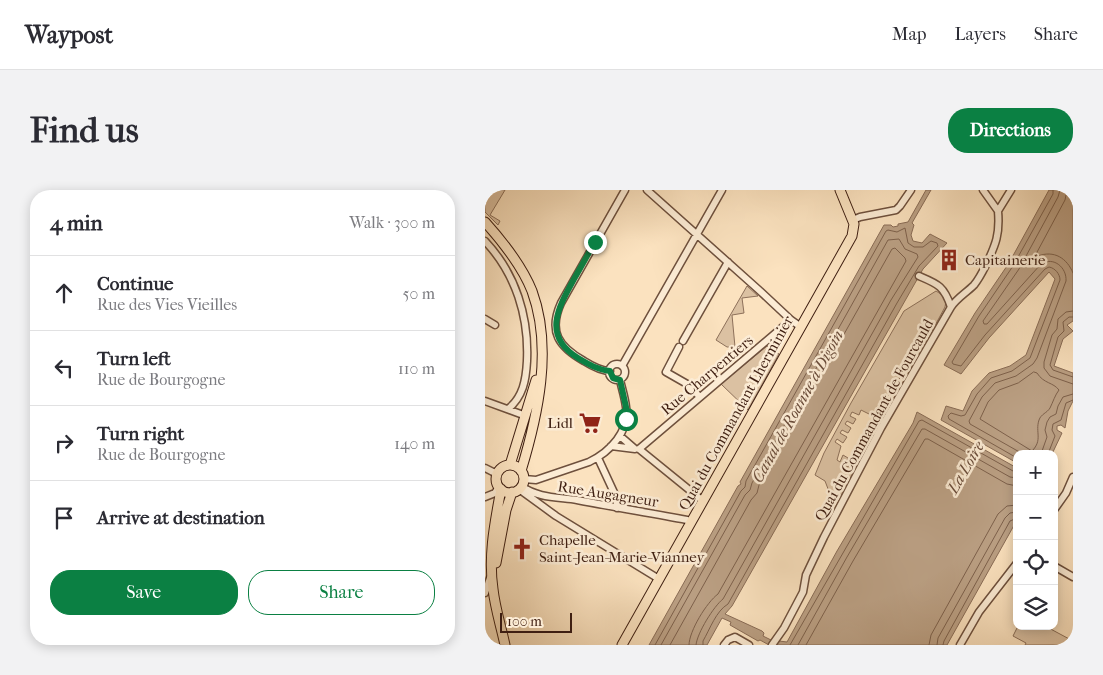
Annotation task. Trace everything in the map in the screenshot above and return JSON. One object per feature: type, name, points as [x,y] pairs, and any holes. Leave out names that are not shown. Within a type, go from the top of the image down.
[{"type":"main road","points":[[840,190],[853,220]]},
{"type":"main road","name":"Quai du Commandant Lherminier","points":[[622,645],[852,236],[855,227],[853,220]]},
{"type":"main road","points":[[485,222],[510,253],[532,292],[539,323],[541,363],[538,401],[529,446],[519,484],[506,510],[497,556],[495,583],[498,619]]},
{"type":"main road","points":[[510,465],[541,363]]},
{"type":"main road","points":[[505,644],[498,619],[491,574],[493,535],[500,488],[496,479],[497,474],[502,468],[510,465],[518,468],[519,484]]},
{"type":"main road","points":[[500,488],[519,484]]},
{"type":"street","points":[[610,371],[593,366],[564,348],[560,341],[556,324],[558,310],[567,292],[625,190]]},
{"type":"street","points":[[647,190],[801,327]]},
{"type":"street","points":[[621,366],[721,190]]},
{"type":"street","points":[[853,220],[859,217],[896,210],[911,190]]},
{"type":"street","points":[[983,190],[998,211],[1011,190]]},
{"type":"street","name":"Quai du Commandant de Fourcauld","points":[[775,640],[803,592],[806,575],[824,537],[881,428],[951,307],[956,300],[976,283],[993,253],[998,233],[998,211]]},
{"type":"street","points":[[485,241],[511,278],[521,304],[527,333],[527,360],[524,380],[518,400],[508,409]]},
{"type":"street","points":[[700,397],[687,384],[666,372],[728,262]]},
{"type":"street","points":[[919,276],[941,286],[947,294],[951,307]]},
{"type":"street","points":[[485,319],[495,325]]},
{"type":"street","name":"Rue Charpentiers","points":[[637,449],[791,320]]},
{"type":"street","points":[[610,371],[614,365],[621,366],[625,372],[624,377],[620,380]]},
{"type":"street","points":[[610,371],[613,378],[620,380]]},
{"type":"street","points":[[519,484],[537,480],[598,458],[611,446],[620,436],[625,425],[626,412],[620,380]]},
{"type":"street","points":[[485,401],[526,416]]},
{"type":"street","points":[[620,436],[703,500]]},
{"type":"street","points":[[611,446],[637,449]]},
{"type":"street","points":[[598,458],[617,500],[617,508]]},
{"type":"street","points":[[485,468],[497,474]]},
{"type":"street","points":[[1058,504],[1066,493],[1073,477]]},
{"type":"street","points":[[519,484],[556,516],[659,579]]},
{"type":"street","name":"Rue Augagneur","points":[[519,484],[528,491],[544,496],[691,522]]},
{"type":"street","points":[[485,497],[495,493],[500,488]]},
{"type":"street","points":[[960,645],[979,612],[1013,568]]},
{"type":"street","points":[[1058,568],[1073,577]]},
{"type":"street","points":[[485,593],[491,574]]},
{"type":"street","points":[[724,645],[728,640],[735,638],[749,645]]},
{"type":"shaded area","points":[[485,190],[505,190],[490,215],[500,221],[498,225],[485,212]]},
{"type":"shaded area","points":[[747,286],[758,296],[742,298],[744,313],[732,315],[735,347],[727,347],[716,340]]},
{"type":"shaded area","points":[[936,291],[946,301],[945,307],[913,366],[909,364],[888,396],[882,417],[877,418],[861,410],[859,415],[852,412],[850,416],[856,419],[853,424],[847,421],[845,424],[851,428],[848,433],[842,430],[840,433],[847,437],[843,443],[837,439],[835,442],[841,446],[837,460],[840,462],[843,455],[848,458],[845,465],[848,467],[852,462],[858,464],[842,496],[830,494],[825,481],[815,475],[824,453],[904,311]]},
{"type":"shaded area","points":[[767,346],[779,354],[748,410],[721,384]]},
{"type":"shaded area","points":[[1016,630],[1052,630],[1073,641],[1073,645],[1025,645],[1026,643],[1013,636]]},
{"type":"water","points":[[926,190],[931,190],[912,223],[914,225],[911,235],[913,241],[922,243],[930,234],[947,243],[923,269],[732,606],[725,614],[762,631],[764,633],[763,636],[777,643],[779,641],[787,642],[837,551],[913,423],[917,412],[1013,466],[1013,527],[947,645],[769,645],[730,625],[731,622],[722,618],[707,645],[649,645],[738,486],[741,484],[740,482],[884,225],[891,225],[893,227],[908,222]]},
{"type":"water","points":[[1049,190],[1073,190],[1073,321],[1067,325],[1073,331],[1063,339],[1054,366],[1073,373],[1073,401],[1068,411],[1065,428],[1061,425],[1057,426],[1057,430],[1062,433],[1054,450],[1013,450],[1013,461],[941,420],[946,406],[963,411],[972,391],[989,373],[1010,366],[1026,355],[1055,279],[1049,272],[989,338],[961,374],[944,365],[975,313],[1009,263]]},
{"type":"place","name":"Capitainerie","points":[[949,260]]},
{"type":"place","name":"Lidl","points":[[590,423]]},
{"type":"place","name":"Chapelle Saint-Jean-Marie-Vianney","points":[[522,549]]},
{"type":"route","points":[[595,242],[558,310],[557,335],[564,348],[569,352],[593,366],[610,371],[611,376],[615,380],[620,380],[626,407],[626,419]]},
{"type":"water label","name":"Canal de Roanne à Digoin","points":[[797,406]]},
{"type":"water label","name":"La Loire","points":[[965,467]]}]
